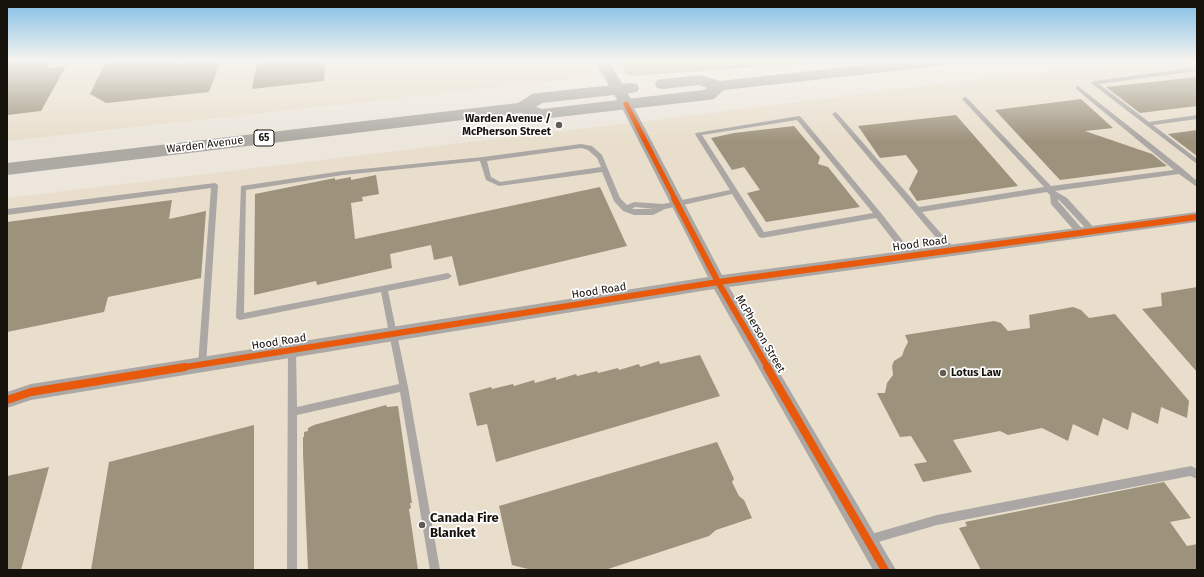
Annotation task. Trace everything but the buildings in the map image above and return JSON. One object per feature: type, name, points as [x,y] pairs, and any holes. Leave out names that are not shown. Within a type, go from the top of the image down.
[{"type":"main road","name":"Warden Avenue","points":[[7,168],[522,108],[541,114],[622,97],[708,95],[717,88]]},
{"type":"street","points":[[617,88],[622,97]]},
{"type":"street","name":"McPherson Street","points":[[622,97],[670,205],[718,282],[885,570]]},
{"type":"street","name":"Hood Road","points":[[7,400],[31,392],[718,282],[1197,217]]},
{"type":"lane","points":[[1078,88],[1197,185]]},
{"type":"lane","points":[[1100,88],[1197,162]]},
{"type":"lane","points":[[965,99],[1051,192],[1064,200],[1087,232]]},
{"type":"lane","points":[[835,114],[951,250]]},
{"type":"lane","points":[[1147,124],[1197,117]]},
{"type":"lane","points":[[878,215],[762,235],[698,134],[799,118],[878,215],[910,256]]},
{"type":"lane","points":[[448,276],[240,317],[243,188],[343,173],[483,159],[581,146],[590,148],[600,157],[617,199],[626,209],[634,204],[670,205],[734,191]]},
{"type":"lane","points":[[483,159],[488,178],[499,184],[605,169]]},
{"type":"lane","points":[[917,210],[1051,192],[1181,171]]},
{"type":"lane","points":[[7,212],[215,185],[202,365]]},
{"type":"lane","points":[[1051,192],[1054,202],[1087,232]]},
{"type":"lane","points":[[384,289],[404,387],[435,570]]},
{"type":"lane","points":[[292,351],[292,570]]},
{"type":"lane","points":[[292,412],[404,387]]},
{"type":"lane","points":[[868,540],[937,520],[1191,471],[1197,474]]},
{"type":"shaded area","points":[[7,88],[493,88],[7,141]]},
{"type":"shaded area","points":[[908,88],[1197,88],[1197,570],[7,570],[7,198]]},
{"type":"cycle path","points":[[626,104],[718,282],[885,570]]},
{"type":"cycle path","points":[[7,400],[31,392],[718,282],[1197,217]]},
{"type":"place","name":"Warden Avenue / McPherson Street","points":[[559,125]]},
{"type":"place","name":"Lotus Law","points":[[943,373]]},
{"type":"place","name":"Canada Fire Blanket","points":[[422,525]]}]
